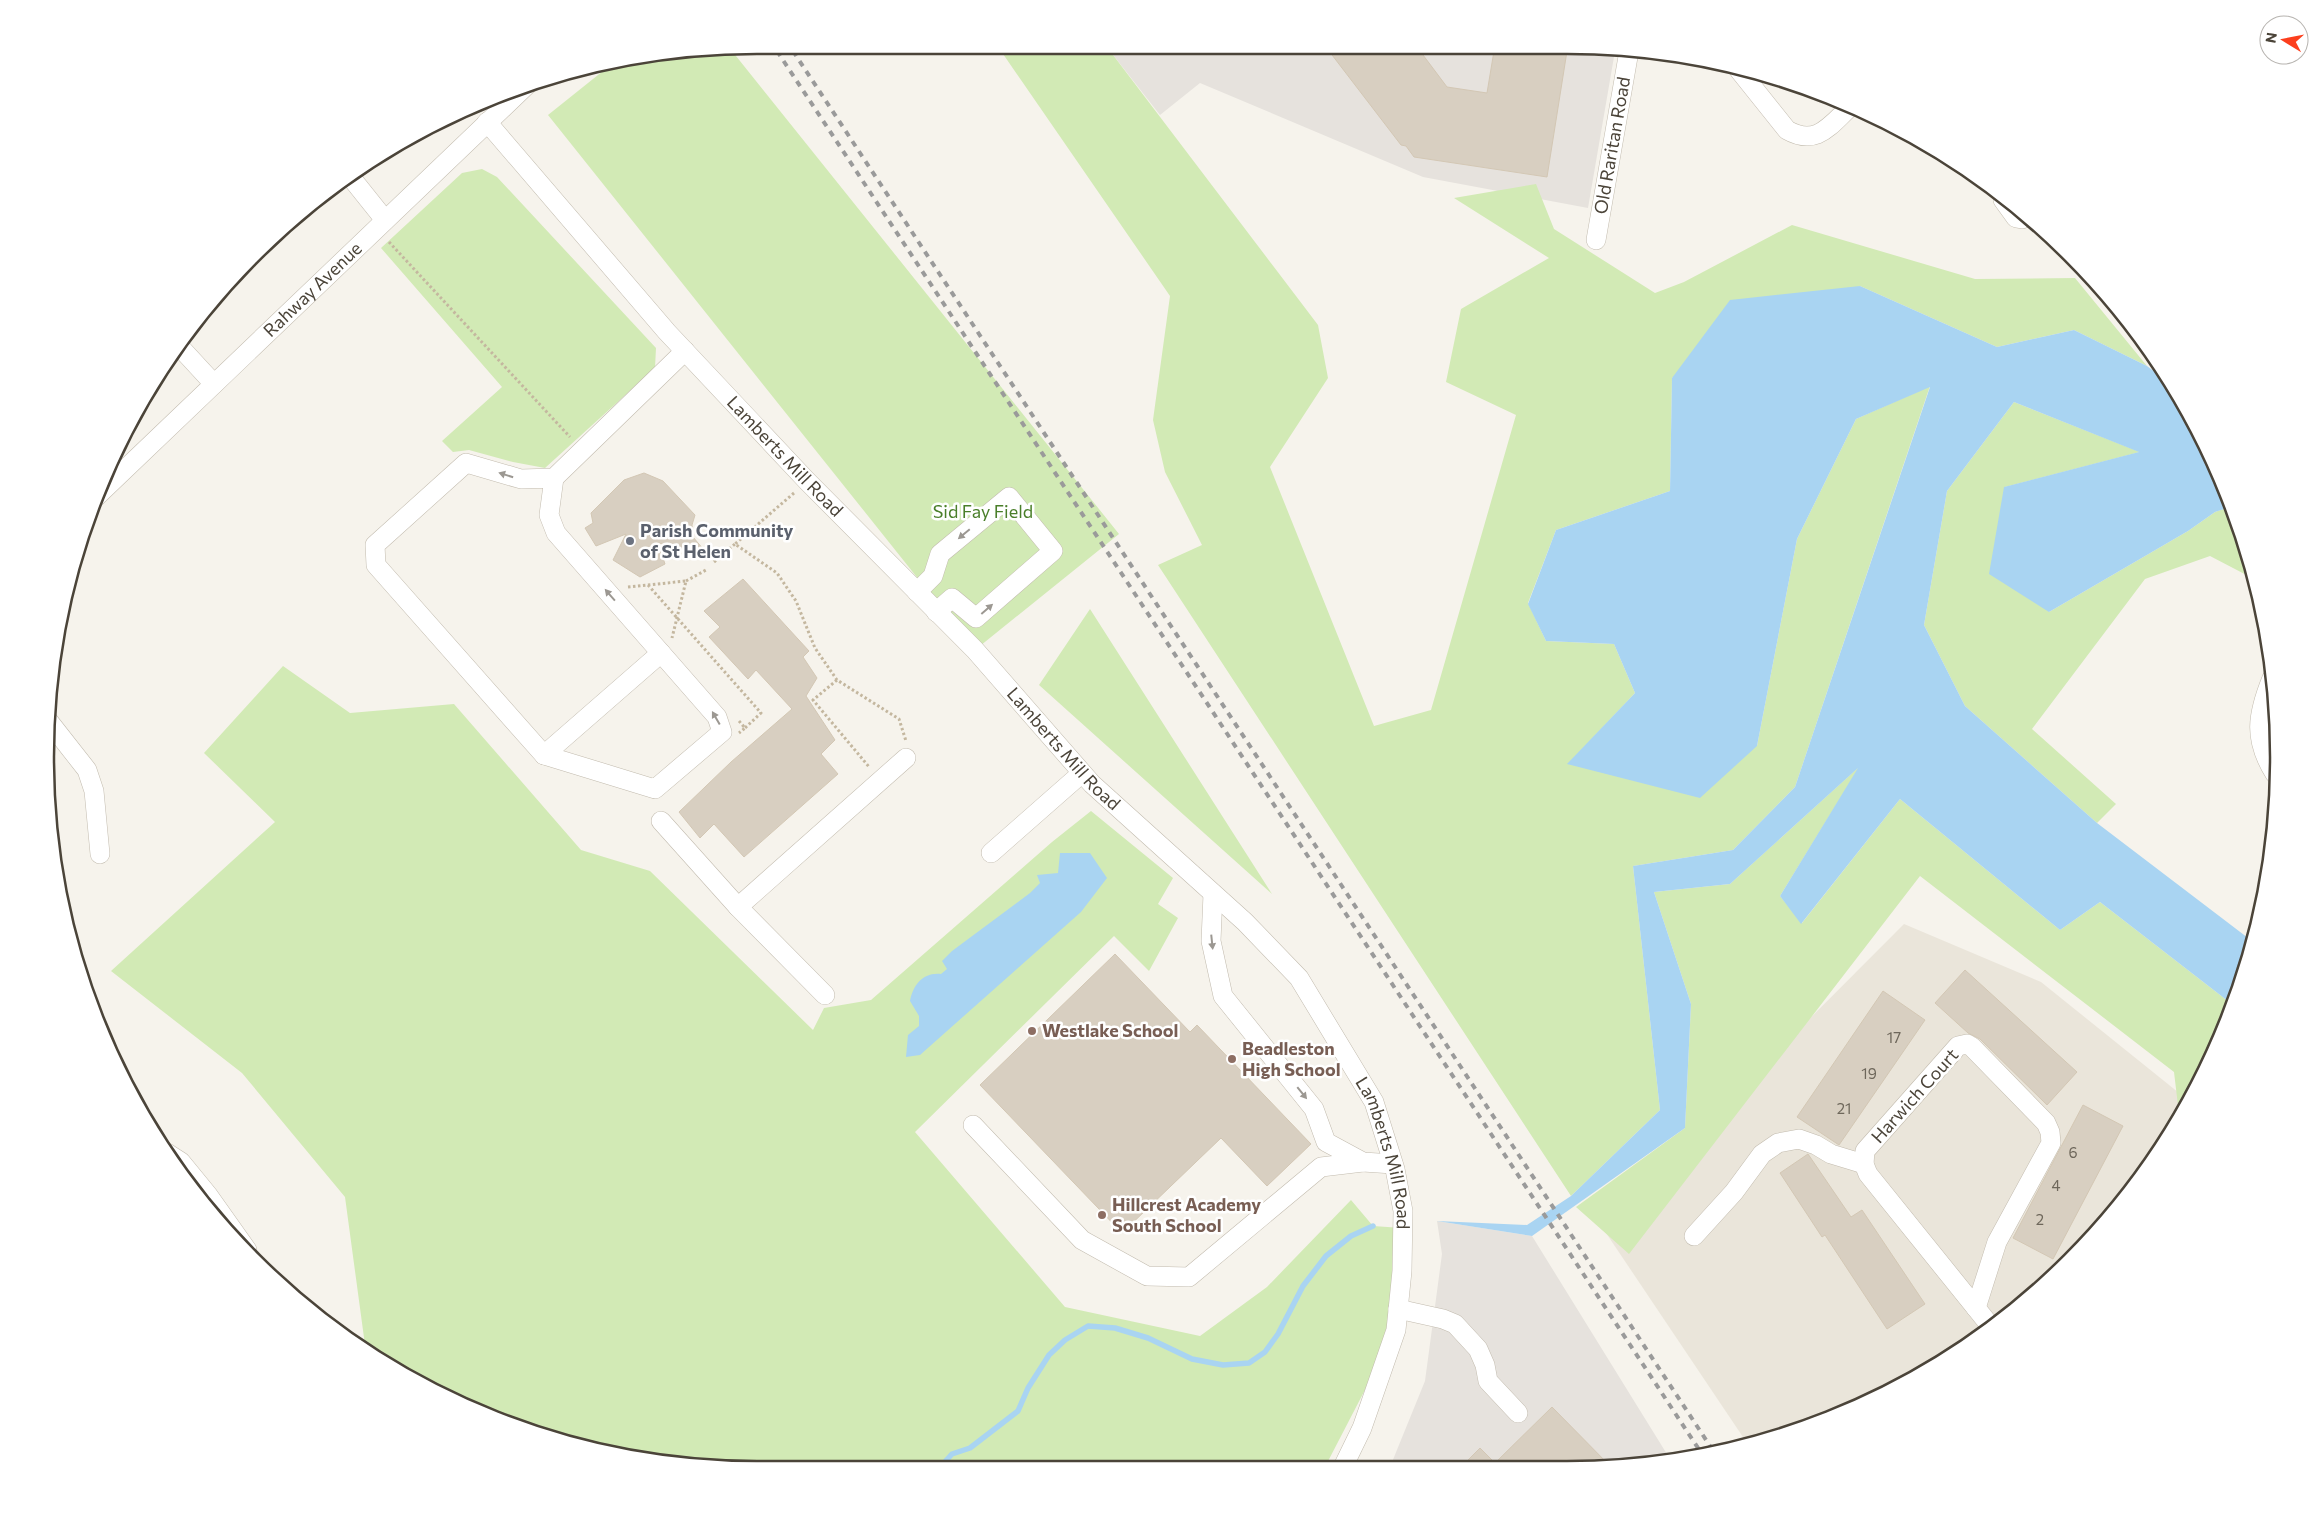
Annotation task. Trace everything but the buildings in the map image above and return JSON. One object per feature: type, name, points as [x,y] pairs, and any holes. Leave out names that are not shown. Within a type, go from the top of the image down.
[{"type":"street","name":"Old Raritan Road","points":[[1596,240],[1628,57]]},
{"type":"street","points":[[1745,77],[1787,130],[1798,136],[1818,136],[1845,111]]},
{"type":"street","name":"Rahway Avenue","points":[[108,485],[514,97]]},
{"type":"street","name":"Lamberts Mill Road","points":[[488,122],[685,351],[807,480],[975,650],[1082,773],[1245,922],[1298,978],[1374,1102],[1393,1164],[1402,1211],[1402,1271],[1396,1330],[1362,1428],[1346,1461]]},
{"type":"street","points":[[353,182],[381,224]]},
{"type":"street","points":[[183,351],[214,384]]},
{"type":"street","points":[[554,478],[521,480],[466,463],[375,545],[376,565],[544,754],[655,789],[722,732],[717,717],[666,649],[556,533],[549,515],[554,478],[685,351]]},
{"type":"street","points":[[917,592],[934,576],[940,554],[1009,497],[1053,551],[976,618],[952,598],[936,612]]},
{"type":"street","points":[[544,754],[666,649]]},
{"type":"street","points":[[2267,692],[2260,712],[2259,729],[2270,766]]},
{"type":"street","points":[[55,729],[87,770],[94,791],[100,854]]},
{"type":"street","points":[[738,907],[906,752]]},
{"type":"street","points":[[991,853],[1082,773]]},
{"type":"street","points":[[661,821],[738,907],[825,995]]},
{"type":"street","points":[[1213,894],[1211,942],[1223,996],[1314,1109],[1326,1142],[1363,1162]]},
{"type":"street","name":"Harwich Court","points":[[1976,1308],[1997,1242],[2051,1143],[2050,1132],[2046,1123],[1972,1047],[1966,1044],[1958,1046],[1865,1151],[1864,1164],[1868,1174],[1987,1322]]},
{"type":"street","points":[[973,1125],[1082,1240],[1146,1276],[1190,1277],[1321,1167],[1363,1162],[1393,1164]]},
{"type":"street","points":[[1694,1236],[1734,1192],[1762,1154],[1778,1143],[1799,1139],[1816,1145],[1831,1154],[1864,1164]]},
{"type":"street","points":[[187,1169],[221,1213]]},
{"type":"street","points":[[1398,1309],[1443,1319],[1455,1324],[1478,1349],[1485,1365],[1488,1380],[1518,1413]]},
{"type":"path","points":[[381,224],[582,450]]},
{"type":"path","points":[[714,562],[807,480]]},
{"type":"path","points":[[735,544],[777,573],[796,601],[815,648],[837,680],[899,719],[906,752]]},
{"type":"path","points":[[625,587],[686,581],[706,570]]},
{"type":"path","points":[[666,649],[686,581]]},
{"type":"path","points":[[648,584],[762,713],[738,734]]},
{"type":"path","points":[[837,680],[813,700],[875,774]]},
{"type":"path","points":[[732,714],[745,728]]},
{"type":"shaded area","points":[[1112,54],[1614,55],[1588,208],[1423,177],[1200,83],[1160,115]]},
{"type":"shaded area","points":[[1904,924],[2041,982],[2183,1096],[2152,1148],[2096,1222],[2031,1287],[1995,1316],[1957,1343],[1878,1389],[1836,1408],[1793,1424],[1744,1438],[1602,1227]]},
{"type":"shaded area","points":[[1437,1221],[1532,1236],[1667,1454],[1613,1460],[1392,1461],[1425,1381],[1442,1254]]},
{"type":"green space","name":"Sid Fay Field","points":[[735,54],[1119,534],[975,650],[548,115],[603,71],[666,60]]},
{"type":"green space","points":[[1003,54],[1112,54],[1318,325],[1328,378],[1270,467],[1374,726],[1431,710],[1516,415],[1446,382],[1461,309],[1549,258],[1454,198],[1536,184],[1554,229],[1655,293],[1684,282],[1792,225],[1975,279],[2075,278],[2147,366],[2074,330],[1997,347],[1860,286],[1672,378],[1670,491],[1556,530],[1528,603],[1546,641],[1614,644],[1635,693],[1568,764],[1757,746],[1797,539],[1856,419],[1930,386],[1795,787],[1733,850],[1633,866],[1660,1110],[1571,1196],[1158,565],[1202,545],[1165,472],[1153,420],[1170,296]]},
{"type":"green space","points":[[482,169],[497,177],[656,348],[655,368],[545,468],[513,462],[469,450],[453,452],[442,441],[502,387],[381,248],[462,173]]},
{"type":"green space","points":[[2014,402],[2140,452],[2005,487],[2049,612],[2188,531],[2215,512],[2225,509],[2246,575],[2210,556],[2145,579],[2032,729],[2116,804],[2097,823],[1965,706],[1924,625],[1947,491]]},
{"type":"green space","points":[[1090,609],[1272,894],[1039,685]]},
{"type":"green space","points":[[283,666],[350,713],[454,704],[581,850],[650,871],[813,1030],[824,1008],[871,1000],[1052,842],[1091,811],[1173,878],[1158,904],[1178,918],[1149,971],[1114,936],[915,1132],[1065,1307],[1200,1336],[1267,1287],[1351,1200],[1373,1226],[1402,1228],[1396,1330],[1328,1461],[758,1461],[711,1460],[666,1455],[620,1448],[575,1437],[531,1424],[488,1408],[446,1389],[367,1343],[364,1341],[345,1197],[242,1073],[111,971],[275,822],[204,753]]},
{"type":"green space","points":[[1860,766],[1780,896],[1802,923],[1900,799],[2060,930],[2100,902],[2227,1000],[2198,1069],[2178,1105],[2174,1072],[1920,876],[1629,1254],[1576,1207],[1685,1128],[1691,1004],[1654,892],[1730,884]]},
{"type":"water","points":[[1860,286],[1997,347],[2074,330],[2147,366],[2155,372],[2198,446],[2225,509],[2215,512],[2188,531],[2049,612],[1989,574],[2004,487],[2139,452],[2014,402],[1947,491],[1924,625],[1965,706],[2097,823],[2247,937],[2233,984],[2227,1000],[2100,902],[2060,930],[1900,799],[1801,924],[1780,896],[1858,768],[1730,884],[1654,892],[1691,1004],[1685,1128],[1532,1236],[1437,1221],[1527,1225],[1571,1196],[1660,1110],[1633,866],[1733,850],[1795,787],[1930,387],[1856,419],[1797,539],[1757,746],[1700,798],[1567,764],[1635,693],[1614,644],[1546,641],[1528,604],[1556,530],[1670,491],[1672,378],[1730,300]]},
{"type":"water","points":[[1060,853],[1090,853],[1107,878],[1081,912],[920,1055],[906,1057],[908,1035],[919,1026],[919,1016],[910,1001],[916,985],[924,977],[941,974],[947,969],[942,961],[952,951],[1030,893],[1040,883],[1037,875],[1058,873]]},
{"type":"waterway","points":[[946,1461],[952,1454],[970,1448],[1018,1411],[1028,1388],[1049,1355],[1065,1340],[1088,1326],[1115,1328],[1148,1338],[1192,1359],[1223,1365],[1249,1363],[1265,1352],[1278,1334],[1303,1286],[1326,1256],[1351,1236],[1373,1226]]},
{"type":"railway","points":[[779,54],[1699,1449]]},
{"type":"railway","points":[[795,54],[1710,1446]]},
{"type":"place","name":"Parish Community of St Helen","points":[[630,541]]},
{"type":"place","name":"Westlake School","points":[[1032,1031]]},
{"type":"place","name":"Beadleston High School","points":[[1232,1059]]},
{"type":"place","name":"Hillcrest Academy South School","points":[[1102,1215]]}]
